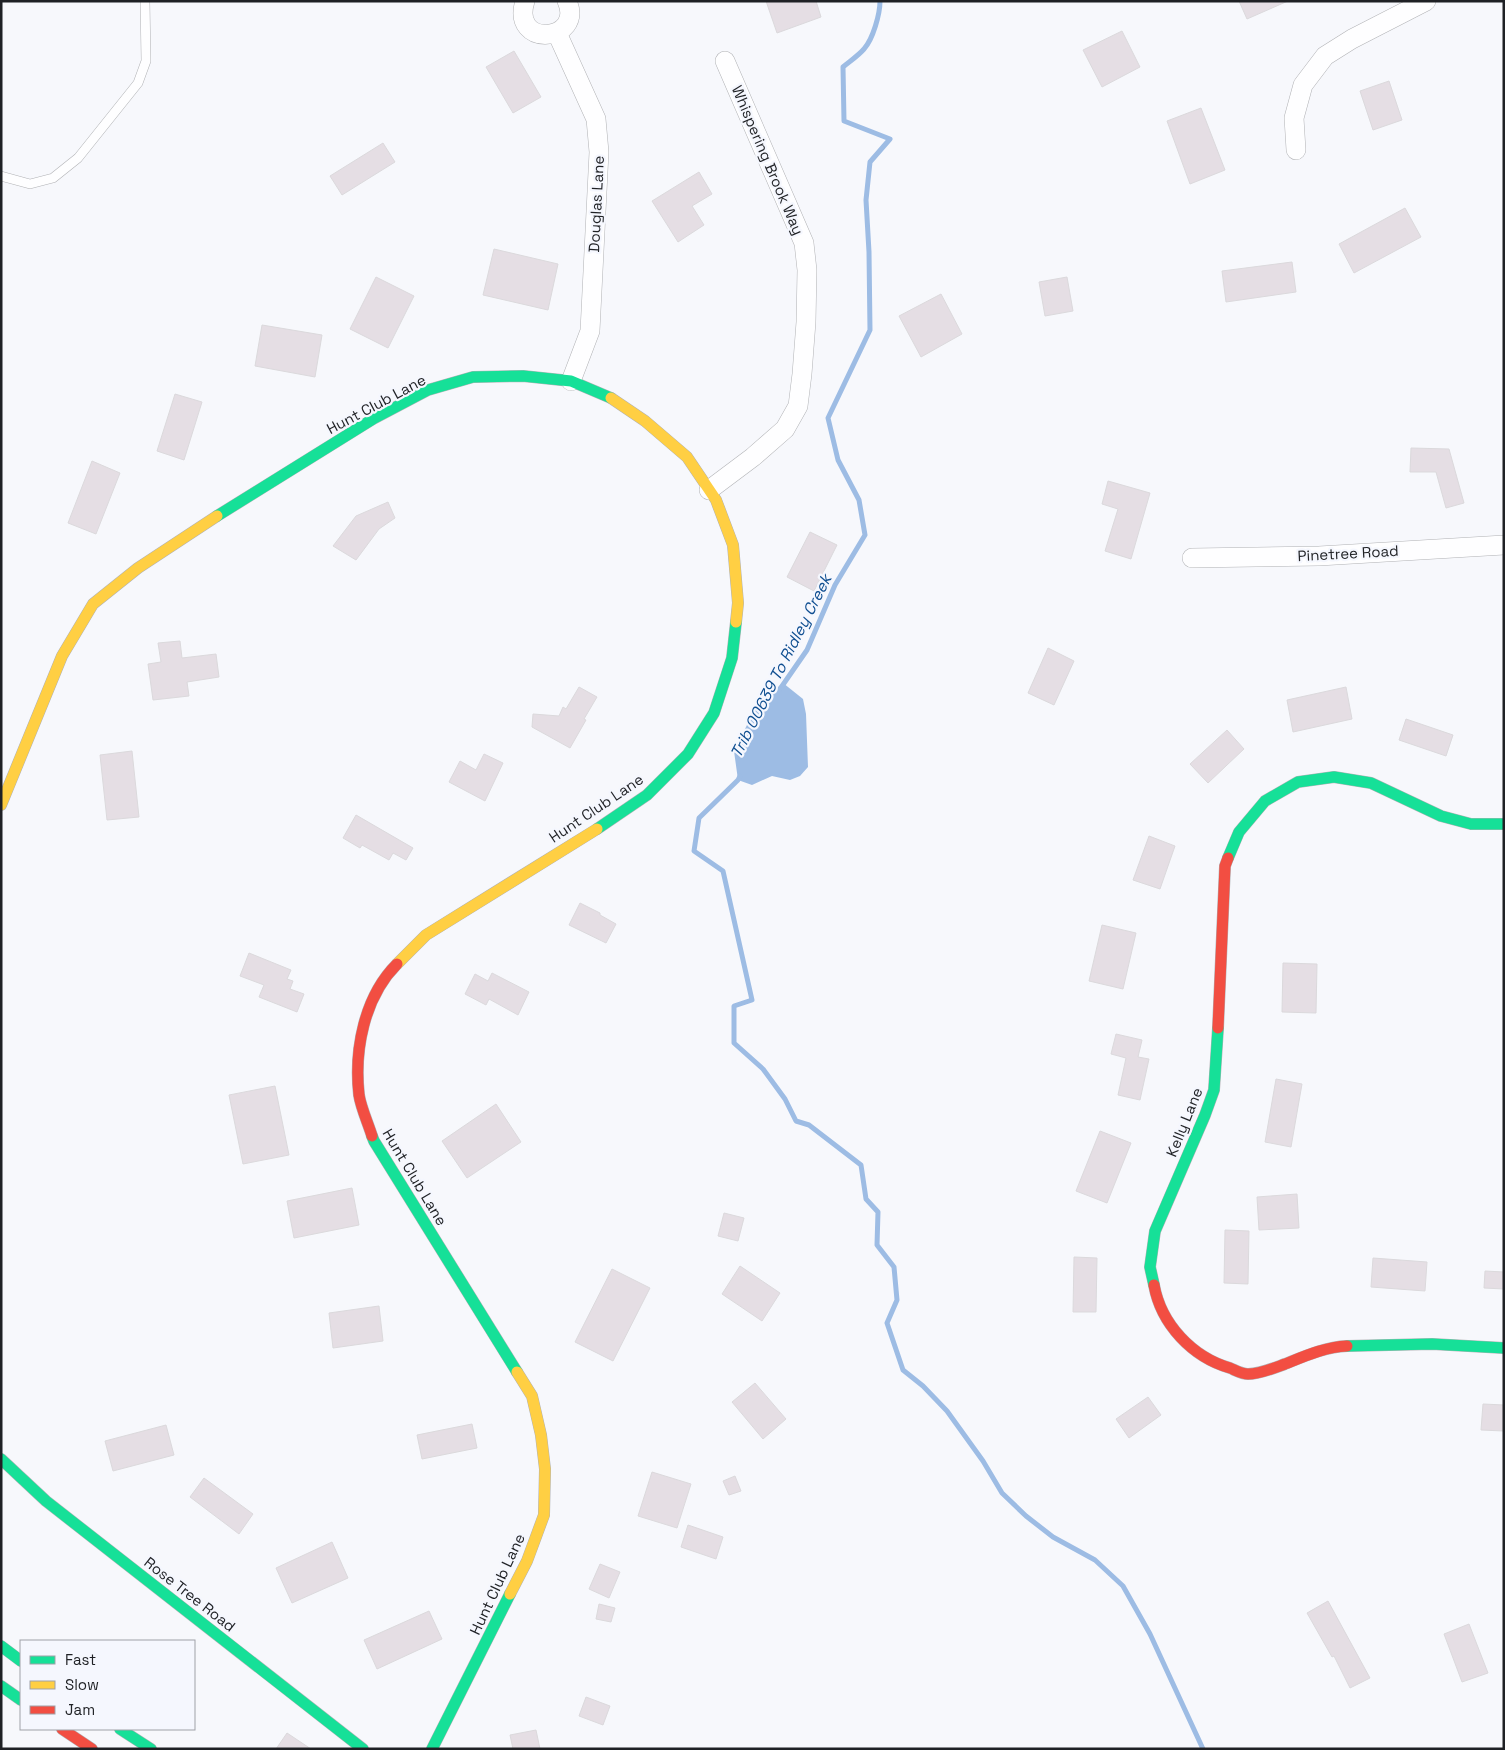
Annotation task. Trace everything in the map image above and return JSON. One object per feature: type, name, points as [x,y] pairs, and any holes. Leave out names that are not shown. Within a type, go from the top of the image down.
[{"type":"main road","name":"Hunt Club Lane","points":[[1,805],[62,656],[93,604],[138,568],[254,492],[373,419],[428,390],[473,377],[523,376],[570,381],[610,397],[645,421],[687,457],[716,500],[732,546],[738,603],[732,658],[714,713],[688,754],[647,795],[612,819],[426,934],[393,968],[371,1000],[358,1048],[359,1096],[374,1141],[532,1396],[541,1435],[545,1468],[544,1515],[527,1561],[432,1749]]},
{"type":"main road","name":"Kelly Lane","points":[[1504,824],[1471,824],[1441,816],[1372,783],[1334,777],[1298,782],[1265,801],[1239,832],[1225,866],[1214,1090],[1155,1231],[1150,1267],[1156,1297],[1170,1324],[1188,1346],[1215,1364],[1248,1374],[1271,1368],[1317,1351],[1344,1346],[1432,1344],[1504,1348]]},
{"type":"main road","name":"Rose Tree Road","points":[[1,1459],[46,1501],[363,1749]]},
{"type":"main road","points":[[1,1646],[20,1660]]},
{"type":"main road","points":[[1,1686],[20,1699]]},
{"type":"main road","points":[[64,1730],[92,1749]]},
{"type":"main road","points":[[122,1730],[151,1749]]},
{"type":"street","points":[[525,1],[523,17],[526,24],[534,32],[549,36],[564,28],[568,22],[570,14],[567,1]]},
{"type":"street","points":[[1296,150],[1294,118],[1303,86],[1325,56],[1352,38],[1426,1]]},
{"type":"street","name":"Douglas Lane","points":[[557,33],[596,119],[598,152],[590,331],[570,381]]},
{"type":"street","name":"Whispering Brook Way","points":[[709,490],[753,457],[785,429],[798,406],[806,322],[808,270],[804,243],[725,61]]},
{"type":"street","name":"Pinetree Road","points":[[1192,558],[1319,556],[1504,545]]},
{"type":"lane","points":[[1,176],[30,184],[53,178],[78,158],[138,83],[146,61],[145,1]]},
{"type":"water","points":[[783,683],[803,699],[806,714],[808,767],[800,776],[790,780],[772,776],[752,785],[738,780],[734,751],[757,705]]},
{"type":"building","points":[[766,1],[816,1],[821,17],[777,33]]},
{"type":"building","points":[[1239,1],[1288,1],[1247,19]]},
{"type":"building","points":[[1122,31],[1140,67],[1102,87],[1083,50]]},
{"type":"building","points":[[514,51],[541,97],[513,113],[486,67]]},
{"type":"building","points":[[1389,81],[1402,120],[1373,130],[1360,91]]},
{"type":"building","points":[[1201,108],[1225,170],[1190,184],[1167,121]]},
{"type":"building","points":[[383,143],[395,162],[342,195],[330,176]]},
{"type":"building","points":[[699,172],[712,194],[692,206],[704,225],[678,242],[652,201]]},
{"type":"building","points":[[1405,208],[1421,237],[1354,273],[1339,244]]},
{"type":"building","points":[[494,249],[558,264],[548,310],[483,295]]},
{"type":"building","points":[[1292,262],[1296,292],[1226,302],[1222,271]]},
{"type":"building","points":[[376,277],[414,296],[388,348],[350,329]]},
{"type":"building","points":[[1067,277],[1073,311],[1045,316],[1039,282]]},
{"type":"building","points":[[941,294],[962,334],[921,357],[899,316]]},
{"type":"building","points":[[262,325],[322,335],[315,377],[255,366]]},
{"type":"building","points":[[175,394],[202,402],[184,460],[157,451]]},
{"type":"building","points":[[1411,448],[1449,449],[1464,503],[1446,508],[1436,472],[1410,472]]},
{"type":"building","points":[[92,461],[120,473],[96,534],[68,523]]},
{"type":"building","points":[[1108,481],[1150,493],[1131,559],[1105,551],[1118,509],[1102,504]]},
{"type":"building","points":[[388,502],[395,518],[379,529],[356,560],[333,546],[356,516]]},
{"type":"building","points":[[810,532],[837,545],[814,591],[787,577]]},
{"type":"building","points":[[180,641],[182,658],[216,654],[219,677],[187,682],[189,696],[153,700],[148,664],[161,662],[158,643]]},
{"type":"building","points":[[1048,648],[1074,661],[1054,705],[1028,693]]},
{"type":"building","points":[[579,687],[597,697],[570,748],[532,727],[533,714],[559,716],[563,707],[566,709]]},
{"type":"building","points":[[1346,687],[1352,719],[1293,732],[1287,700]]},
{"type":"building","points":[[1406,719],[1453,735],[1446,756],[1399,740]]},
{"type":"building","points":[[1227,730],[1244,749],[1208,783],[1190,764]]},
{"type":"building","points":[[132,751],[139,817],[107,820],[100,755]]},
{"type":"building","points":[[484,754],[503,763],[485,801],[449,782],[460,761],[476,770]]},
{"type":"building","points":[[356,815],[413,848],[406,860],[393,853],[389,860],[362,845],[360,848],[343,838]]},
{"type":"building","points":[[1149,836],[1175,846],[1160,889],[1133,880]]},
{"type":"building","points":[[580,903],[616,924],[606,943],[569,925]]},
{"type":"building","points":[[1102,925],[1136,933],[1123,989],[1089,981]]},
{"type":"building","points":[[249,953],[291,970],[287,979],[293,981],[290,989],[304,994],[297,1012],[259,997],[264,985],[240,976]]},
{"type":"building","points":[[1283,963],[1317,964],[1316,1013],[1282,1012]]},
{"type":"building","points":[[492,973],[529,992],[518,1015],[489,999],[486,1005],[465,994],[475,974],[488,981]]},
{"type":"building","points":[[1116,1034],[1142,1040],[1138,1057],[1149,1059],[1140,1100],[1118,1095],[1126,1058],[1111,1054]]},
{"type":"building","points":[[1276,1079],[1302,1084],[1291,1147],[1265,1142]]},
{"type":"building","points":[[275,1086],[289,1155],[243,1164],[229,1095]]},
{"type":"building","points":[[496,1104],[521,1142],[467,1178],[442,1141]]},
{"type":"building","points":[[1100,1131],[1131,1143],[1107,1203],[1076,1191]]},
{"type":"building","points":[[352,1188],[359,1225],[294,1238],[287,1201]]},
{"type":"building","points":[[1297,1194],[1299,1228],[1259,1230],[1257,1197]]},
{"type":"building","points":[[724,1213],[744,1218],[738,1241],[718,1236]]},
{"type":"building","points":[[1225,1230],[1249,1231],[1248,1284],[1224,1283]]},
{"type":"building","points":[[1074,1257],[1097,1258],[1096,1312],[1073,1312]]},
{"type":"building","points":[[1373,1258],[1427,1262],[1425,1291],[1371,1287]]},
{"type":"building","points":[[740,1266],[780,1293],[762,1321],[722,1294]]},
{"type":"building","points":[[612,1269],[650,1288],[613,1361],[575,1342]]},
{"type":"building","points":[[1485,1271],[1504,1272],[1504,1289],[1484,1288]]},
{"type":"building","points":[[379,1306],[383,1341],[333,1348],[329,1313]]},
{"type":"building","points":[[755,1383],[786,1419],[763,1439],[732,1402]]},
{"type":"building","points":[[1148,1397],[1161,1415],[1129,1438],[1116,1419]]},
{"type":"building","points":[[1483,1404],[1504,1405],[1504,1431],[1481,1430]]},
{"type":"building","points":[[472,1424],[477,1448],[422,1459],[417,1435]]},
{"type":"building","points":[[166,1425],[174,1455],[113,1471],[105,1441]]},
{"type":"building","points":[[652,1472],[691,1484],[677,1528],[638,1516]]},
{"type":"building","points":[[735,1476],[741,1491],[729,1495],[723,1481]]},
{"type":"building","points":[[204,1478],[253,1514],[239,1534],[190,1497]]},
{"type":"building","points":[[688,1525],[723,1537],[716,1559],[681,1547]]},
{"type":"building","points":[[332,1542],[348,1578],[292,1603],[276,1568]]},
{"type":"building","points":[[600,1564],[620,1572],[609,1598],[589,1589]]},
{"type":"building","points":[[1328,1601],[1370,1678],[1350,1688],[1334,1656],[1332,1657],[1307,1613]]},
{"type":"building","points":[[599,1604],[615,1608],[611,1622],[596,1619]]},
{"type":"building","points":[[429,1611],[442,1639],[377,1669],[364,1640]]},
{"type":"building","points":[[1469,1624],[1488,1673],[1462,1682],[1444,1634]]},
{"type":"building","points":[[586,1697],[610,1706],[603,1725],[579,1716]]},
{"type":"building","points":[[536,1730],[540,1749],[513,1749],[510,1735]]},
{"type":"building","points":[[287,1733],[311,1749],[276,1749]]},
{"type":"waterway","name":"Trib 00639 To Ridley Creek","points":[[780,689],[807,650],[835,585],[865,535],[859,500],[838,460],[828,418],[870,330],[866,200],[870,162],[890,139],[844,121],[843,67],[867,45],[879,13],[880,1]]},
{"type":"waterway","name":"Trib 00639 To Ridley Creek","points":[[740,776],[699,818],[694,851],[723,871],[752,1000],[734,1006],[734,1043],[763,1069],[785,1099],[796,1121],[809,1125],[861,1165],[866,1199],[878,1212],[877,1245],[894,1267],[897,1300],[887,1323],[903,1370],[923,1386],[947,1411],[983,1461],[1002,1493],[1026,1516],[1053,1537],[1095,1560],[1123,1586],[1150,1634],[1203,1749]]},
{"type":"traffic: fast","points":[[217,516],[373,419],[428,390],[473,377],[523,376],[571,381],[611,398]]},
{"type":"traffic: fast","points":[[597,829],[647,795],[688,754],[714,713],[732,658],[736,622]]},
{"type":"traffic: fast","points":[[1228,858],[1239,832],[1265,801],[1298,782],[1334,777],[1371,783],[1441,816],[1471,824],[1504,824]]},
{"type":"traffic: fast","points":[[1154,1285],[1150,1267],[1155,1231],[1214,1090],[1218,1028]]},
{"type":"traffic: fast","points":[[372,1136],[517,1372]]},
{"type":"traffic: fast","points":[[1347,1346],[1432,1344],[1504,1348]]},
{"type":"traffic: fast","points":[[1,1459],[46,1501],[363,1749]]},
{"type":"traffic: fast","points":[[432,1749],[510,1594]]},
{"type":"traffic: fast","points":[[1,1646],[20,1660]]},
{"type":"traffic: fast","points":[[1,1686],[20,1699]]},
{"type":"traffic: fast","points":[[122,1730],[151,1749]]},
{"type":"traffic: slow","points":[[611,398],[645,421],[687,457],[716,500],[733,545],[738,603],[736,622]]},
{"type":"traffic: slow","points":[[1,805],[62,656],[93,604],[138,568],[217,516]]},
{"type":"traffic: slow","points":[[397,964],[426,935],[597,829]]},
{"type":"traffic: slow","points":[[510,1594],[527,1561],[544,1515],[545,1469],[541,1435],[532,1396],[517,1372]]},
{"type":"traffic: jam","points":[[1218,1028],[1225,866],[1228,858]]},
{"type":"traffic: jam","points":[[372,1136],[359,1095],[358,1060],[360,1042],[369,1008],[376,992],[397,964]]},
{"type":"traffic: jam","points":[[1154,1285],[1163,1313],[1180,1337],[1203,1356],[1241,1373],[1253,1374],[1262,1372],[1315,1352],[1347,1346]]},
{"type":"traffic: jam","points":[[64,1730],[92,1749]]}]
